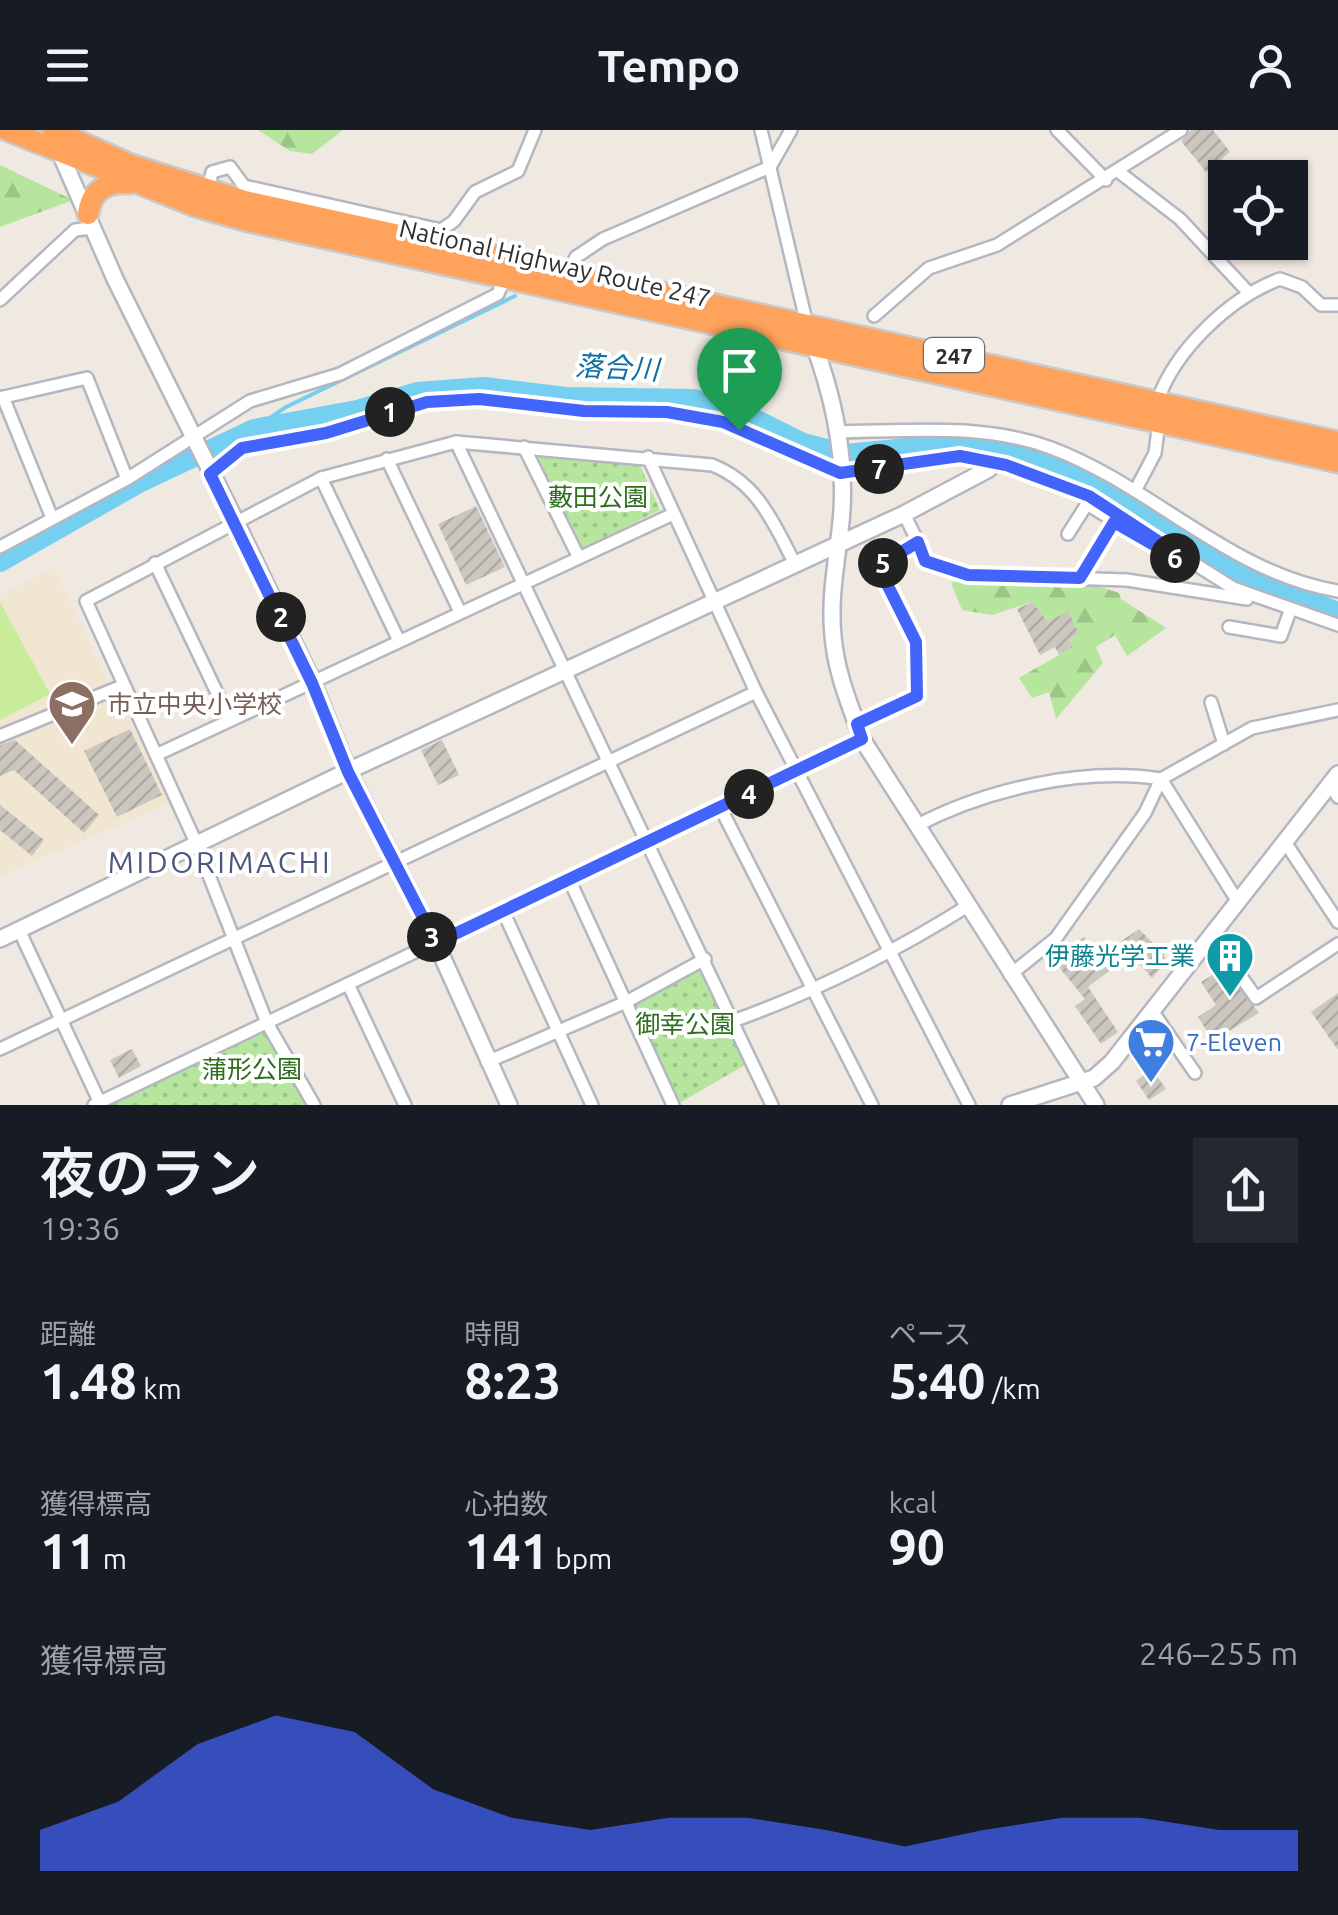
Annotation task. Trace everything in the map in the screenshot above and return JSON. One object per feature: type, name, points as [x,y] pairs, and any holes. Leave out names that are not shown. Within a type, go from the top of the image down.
[{"type":"highway","name":"National Highway Route 247","points":[[6,130],[137,184],[244,220],[815,348],[1338,442]]},
{"type":"highway","name":"National Highway Route 247","points":[[52,130],[131,165],[208,190],[807,326],[921,348],[1338,462]]},
{"type":"highway","points":[[91,221],[92,196],[110,182],[137,184]]},
{"type":"street","points":[[52,130],[192,436],[312,683],[348,772],[436,943],[509,1105]]},
{"type":"street","points":[[208,190],[212,172],[230,167],[244,186],[441,230],[454,222],[475,192],[518,171],[535,130]]},
{"type":"street","points":[[761,130],[807,326],[838,432],[841,524],[835,544],[833,638],[846,697],[860,731],[916,826],[1096,1105]]},
{"type":"street","points":[[568,271],[576,257],[603,239],[770,167],[791,130]]},
{"type":"street","points":[[1057,130],[1106,180]]},
{"type":"street","points":[[874,316],[929,268],[997,245],[1181,130]]},
{"type":"street","points":[[1119,172],[1180,219],[1247,291]]},
{"type":"street","points":[[0,300],[75,230],[91,221]]},
{"type":"street","points":[[0,547],[126,479],[250,402],[340,374],[498,294],[505,277]]},
{"type":"street","points":[[1135,491],[1155,453],[1158,412],[1176,363],[1247,291],[1280,279],[1302,287],[1321,305],[1338,305]]},
{"type":"street","points":[[52,518],[1,398],[88,378],[126,479]]},
{"type":"street","points":[[210,474],[242,448],[326,433],[427,402],[479,399],[584,411],[667,412],[723,422],[840,470],[960,456],[1006,465],[1089,496],[1190,562],[1262,601],[1338,625]]},
{"type":"street","points":[[838,432],[934,430],[1011,436],[1068,455],[1272,571],[1311,587],[1338,591]]},
{"type":"street","points":[[456,442],[644,844],[705,959],[772,1105]]},
{"type":"street","points":[[314,1105],[267,1023],[197,845],[86,601],[321,478],[456,442],[712,465],[738,477],[761,500],[795,564]]},
{"type":"street","points":[[524,447],[578,556]]},
{"type":"street","points":[[648,457],[671,516],[716,602],[756,692],[969,1105]]},
{"type":"street","points":[[387,459],[460,612]]},
{"type":"street","points":[[0,939],[348,772],[904,514],[989,469]]},
{"type":"street","points":[[321,478],[399,641]]},
{"type":"street","points":[[1068,534],[1087,504],[1180,560],[1190,562]]},
{"type":"street","points":[[904,514],[925,561],[968,575],[1127,580],[1262,601]]},
{"type":"street","points":[[156,755],[671,516]]},
{"type":"street","points":[[1080,578],[1114,522]]},
{"type":"street","points":[[19,930],[98,1104],[796,771],[917,696],[916,642],[878,566],[918,542]]},
{"type":"street","points":[[155,563],[230,720]]},
{"type":"street","points":[[1229,627],[1281,636],[1290,611]]},
{"type":"street","points":[[0,736],[122,686]]},
{"type":"street","points":[[0,1049],[756,692]]},
{"type":"street","points":[[1211,702],[1224,744]]},
{"type":"street","points":[[916,826],[998,796],[1060,780],[1161,779],[1252,728],[1338,710]]},
{"type":"street","points":[[1161,779],[1238,902]]},
{"type":"street","points":[[1010,974],[1056,938],[1145,812],[1161,779]]},
{"type":"street","points":[[1018,1104],[1094,1078],[1112,1062],[1285,842],[1335,785]]},
{"type":"street","points":[[720,808],[872,1105]]},
{"type":"street","points":[[1285,842],[1338,922]]},
{"type":"street","points":[[569,879],[672,1105]]},
{"type":"street","points":[[1326,903],[1338,895]]},
{"type":"street","points":[[733,1021],[812,992],[890,955],[966,907]]},
{"type":"street","points":[[503,911],[592,1105]]},
{"type":"street","points":[[1213,936],[1256,998],[1336,951]]},
{"type":"street","points":[[487,1062],[626,1002],[705,959]]},
{"type":"street","points":[[348,984],[405,1105]]},
{"type":"street","points":[[1154,1012],[1196,1073]]},
{"type":"shaded area","name":"市立中央小学校","points":[[54,567],[112,691],[176,801],[0,876],[0,596]]},
{"type":"green space","points":[[258,130],[343,130],[312,154],[290,151]]},
{"type":"green space","points":[[0,165],[73,200],[0,227]]},
{"type":"green space","name":"藪田公園","points":[[541,454],[639,463],[660,510],[582,549],[538,459]]},
{"type":"green space","points":[[969,575],[1071,577],[1119,593],[1121,599],[1166,628],[1127,656],[1115,635],[1096,647],[1103,663],[1056,719],[1049,692],[1032,698],[1019,678],[1073,647],[1069,639],[1079,634],[1068,612],[1048,622],[1032,602],[992,615],[962,610],[951,583]]},
{"type":"green space","points":[[0,602],[50,694],[0,720]]},
{"type":"green space","name":"御幸公園","points":[[705,959],[752,1061],[676,1105],[626,1002]]},
{"type":"green space","name":"蒲形公園","points":[[267,1023],[314,1105],[101,1105]]},
{"type":"building","points":[[1191,130],[1213,130],[1230,152],[1220,160],[1208,160],[1206,172],[1181,141]]},
{"type":"building","points":[[476,506],[505,567],[466,585],[438,524]]},
{"type":"building","points":[[1032,602],[1048,622],[1068,611],[1079,634],[1069,639],[1073,647],[1059,655],[1055,647],[1040,655],[1017,609]]},
{"type":"building","points":[[130,729],[162,795],[117,817],[84,751]]},
{"type":"building","points":[[15,740],[99,815],[84,833],[14,770],[0,776],[0,745]]},
{"type":"building","points":[[442,740],[459,775],[438,785],[421,750]]},
{"type":"building","points":[[0,805],[44,840],[32,856],[0,830]]},
{"type":"building","points":[[1139,929],[1164,954],[1166,962],[1152,978],[1120,942]]},
{"type":"building","points":[[1084,937],[1110,970],[1088,987],[1118,1032],[1101,1044],[1075,1006],[1085,999],[1054,961]]},
{"type":"building","name":"伊藤光学工業","points":[[1224,968],[1259,1013],[1227,1032],[1235,1043],[1221,1053],[1198,1017],[1216,1005],[1201,982]]},
{"type":"building","points":[[1338,993],[1338,1050],[1311,1012]]},
{"type":"building","points":[[132,1049],[141,1066],[119,1078],[110,1060]]},
{"type":"building","name":"7-Eleven","points":[[1152,1069],[1166,1089],[1149,1100],[1136,1081]]},
{"type":"waterway","points":[[254,429],[286,407],[515,296]]},
{"type":"waterway","name":"落合川","points":[[0,562],[139,483],[254,429],[357,410],[417,392],[484,387],[566,397],[693,399],[735,409],[803,443],[846,454],[947,444],[992,446],[1030,456],[1095,482],[1232,570],[1338,612]]},
{"type":"place","name":"市立中央小学校","points":[[72,746]]},
{"type":"place","name":"伊藤光学工業","points":[[1230,998]]},
{"type":"place","name":"7-Eleven","points":[[1151,1084]]},
{"type":"district","name":"MIDORIMACHI","points":[[220,862]]},
{"type":"route","points":[[479,399],[584,411],[667,412],[723,422],[739,430],[840,473],[960,456],[1024,469],[1089,496],[1190,562],[1114,522],[1080,578],[968,575],[925,561],[918,542],[878,566],[916,642],[917,696],[857,724],[862,739],[436,943],[348,772],[312,683],[236,520],[210,474],[242,448],[326,433],[427,402],[479,399]]}]
